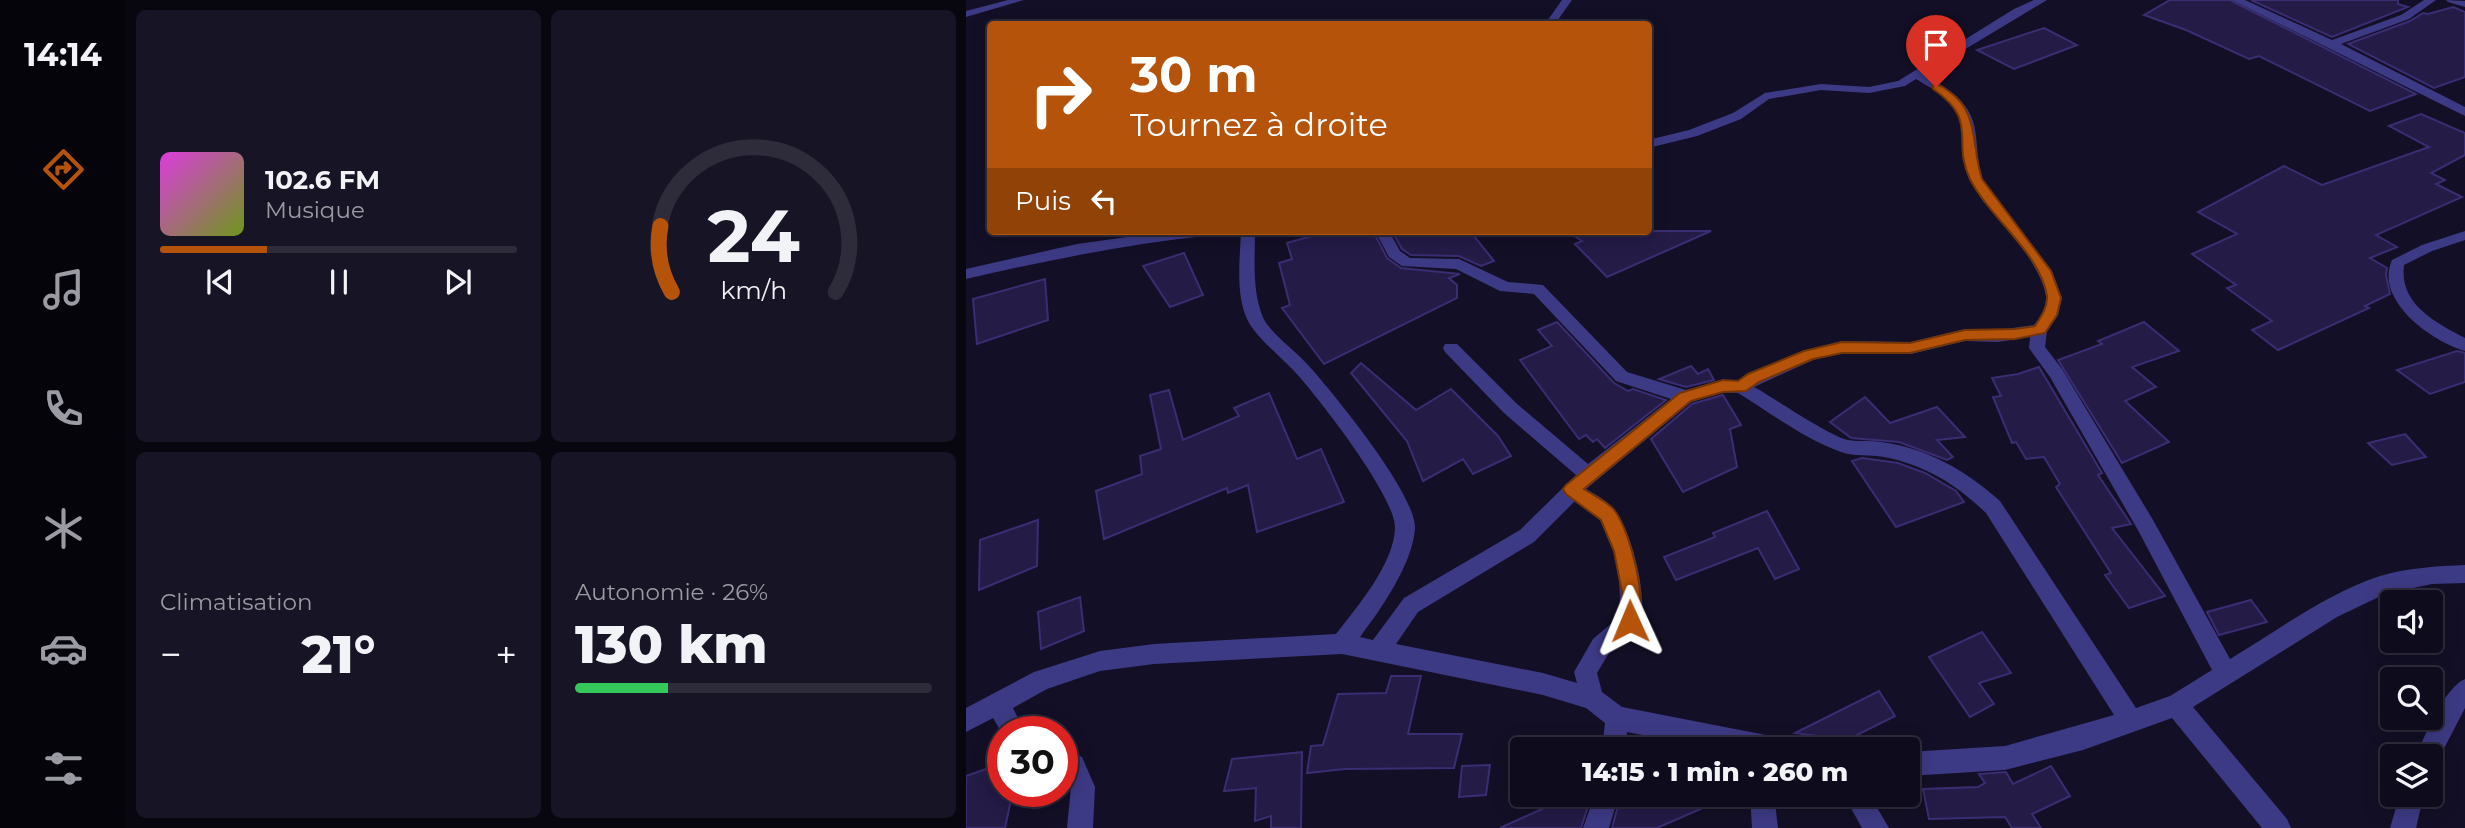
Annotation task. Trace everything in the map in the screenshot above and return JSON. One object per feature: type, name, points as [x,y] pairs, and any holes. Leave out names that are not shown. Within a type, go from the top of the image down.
[{"type":"street","points":[[966,14],[1019,0]]},
{"type":"street","points":[[1552,21],[1567,0]]},
{"type":"street","points":[[1652,142],[1693,133],[1737,116],[1765,96],[1821,87],[1868,90],[1901,84],[2018,11],[2042,0]]},
{"type":"street","points":[[2237,0],[2332,44],[2465,112]]},
{"type":"street","points":[[2332,44],[2405,17],[2431,0]]},
{"type":"street","points":[[2451,0],[2465,4]]},
{"type":"street","points":[[1916,74],[1952,97],[1961,107],[1969,129],[1970,161],[1976,179],[2045,271],[2054,298],[2050,315],[2039,330],[2037,348],[2056,373],[2139,514],[2226,674]]},
{"type":"street","points":[[966,274],[1089,247],[1181,235]]},
{"type":"street","points":[[1248,235],[1247,284],[1255,320],[1303,370],[1387,480],[1401,506],[1405,528],[1397,557],[1375,600],[1342,644]]},
{"type":"street","points":[[1384,235],[1394,254],[1407,264],[1459,264],[1505,287],[1538,289],[1622,377],[1651,384],[1685,397]]},
{"type":"street","points":[[2465,235],[2427,248],[2398,262],[2395,284],[2404,301],[2421,318],[2465,345]]},
{"type":"street","points":[[1741,387],[1754,378],[1809,355],[1842,347],[1910,348],[1965,335],[1998,336],[2039,330]]},
{"type":"street","points":[[1451,348],[1510,408],[1588,475]]},
{"type":"street","points":[[1379,650],[1411,605],[1527,536],[1572,489],[1685,397],[1723,386],[1741,387],[1830,440],[1846,447],[1894,451],[1924,460],[1951,473],[1980,494],[2023,551],[2131,721]]},
{"type":"street","points":[[1572,489],[1608,515],[1623,551],[1631,592],[1630,621],[1601,646],[1585,672],[1592,699]]},
{"type":"street","points":[[1920,763],[2005,758],[2083,738],[2176,705],[2330,610],[2382,585],[2432,575],[2465,573]]},
{"type":"street","points":[[966,720],[1042,680],[1100,661],[1154,654],[1342,644],[1543,684],[1592,699],[1617,718],[1713,737]]},
{"type":"street","points":[[2434,744],[2454,704],[2465,690]]},
{"type":"street","points":[[998,704],[1005,716]]},
{"type":"street","points":[[2176,705],[2278,828]]},
{"type":"street","points":[[1615,737],[1617,718]]},
{"type":"street","points":[[1078,775],[1083,787],[1080,828]]},
{"type":"street","points":[[1596,828],[1602,807]]},
{"type":"street","points":[[1763,807],[1765,828]]},
{"type":"street","points":[[1863,807],[1876,828]]},
{"type":"street","points":[[2403,828],[2409,807]]},
{"type":"building","points":[[2170,0],[2230,0],[2416,94],[2370,111],[2259,56],[2249,59],[2186,30],[2144,15]]},
{"type":"building","points":[[2251,0],[2398,0],[2398,4],[2408,7],[2332,37]]},
{"type":"building","points":[[2453,7],[2465,12],[2465,77],[2434,88],[2348,44],[2410,21],[2423,13]]},
{"type":"building","points":[[2044,28],[2077,45],[2014,69],[1977,50]]},
{"type":"building","points":[[2421,114],[2465,133],[2465,155],[2431,173],[2445,180],[2436,184],[2462,197],[2376,235],[2397,247],[2370,258],[2387,268],[2390,294],[2365,306],[2369,308],[2278,350],[2252,330],[2272,321],[2227,288],[2236,285],[2192,254],[2237,234],[2198,212],[2284,166],[2322,185],[2429,147],[2389,126]]},
{"type":"building","points":[[1652,231],[1711,231],[1607,277],[1575,244],[1582,241],[1573,235],[1652,235]]},
{"type":"building","points":[[1316,235],[1375,235],[1387,258],[1401,268],[1460,274],[1449,278],[1457,285],[1457,298],[1324,364],[1282,308],[1290,305],[1279,263],[1292,259],[1287,243]]},
{"type":"building","points":[[1394,235],[1473,235],[1494,261],[1481,266],[1459,256],[1411,255],[1402,249]]},
{"type":"building","points":[[1184,253],[1203,295],[1170,307],[1143,266]]},
{"type":"building","points":[[1045,279],[1048,320],[977,344],[973,299]]},
{"type":"building","points":[[1557,322],[1614,383],[1628,391],[1633,389],[1666,400],[1605,448],[1597,439],[1593,442],[1586,435],[1579,439],[1520,360],[1552,346],[1538,330]]},
{"type":"building","points":[[2144,322],[2179,351],[2132,367],[2156,387],[2125,401],[2169,442],[2122,463],[2058,360],[2102,344],[2098,341]]},
{"type":"building","points":[[2457,351],[2465,353],[2465,382],[2430,394],[2397,370]]},
{"type":"building","points":[[1361,363],[1416,410],[1451,389],[1498,436],[1511,456],[1473,474],[1463,459],[1423,481],[1407,441],[1351,373]]},
{"type":"building","points":[[1691,366],[1698,374],[1708,369],[1714,380],[1686,387],[1659,379]]},
{"type":"building","points":[[2039,367],[2102,473],[2098,475],[2131,524],[2112,528],[2165,596],[2129,608],[2105,575],[2111,573],[2056,487],[2060,484],[2044,457],[2026,459],[2016,442],[2012,443],[1993,397],[2001,396],[1992,378]]},
{"type":"building","points":[[1169,390],[1183,440],[1239,416],[1234,408],[1269,393],[1297,459],[1321,449],[1344,502],[1257,532],[1248,485],[1228,493],[1227,488],[1104,539],[1096,491],[1142,474],[1140,456],[1161,449],[1150,395]]},
{"type":"building","points":[[1723,395],[1741,425],[1730,429],[1737,467],[1683,492],[1651,439],[1692,404]]},
{"type":"building","points":[[1865,397],[1890,423],[1937,407],[1965,437],[1937,440],[1953,457],[1947,460],[1899,442],[1851,438],[1830,422]]},
{"type":"building","points":[[2405,434],[2426,457],[2392,465],[2368,443]]},
{"type":"building","points":[[1862,458],[1898,463],[1925,473],[1956,491],[1964,502],[1896,527],[1852,461]]},
{"type":"building","points":[[1767,511],[1799,569],[1775,579],[1758,548],[1676,580],[1664,557],[1715,537],[1713,533]]},
{"type":"building","points":[[1038,520],[1037,566],[979,590],[980,540]]},
{"type":"building","points":[[1080,597],[1084,631],[1041,649],[1038,612]]},
{"type":"building","points":[[2251,600],[2267,622],[2219,635],[2207,612]]},
{"type":"building","points":[[1982,632],[2011,673],[1979,683],[1994,704],[1970,717],[1929,657]]},
{"type":"building","points":[[1391,676],[1421,676],[1408,734],[1462,734],[1454,768],[1345,769],[1307,773],[1311,746],[1323,745],[1338,694],[1386,693]]},
{"type":"building","points":[[1879,691],[1895,716],[1853,737],[1795,733]]},
{"type":"building","points":[[1302,752],[1301,828],[1271,828],[1271,816],[1255,821],[1256,788],[1224,791],[1232,759]]},
{"type":"building","points":[[1490,765],[1486,795],[1459,797],[1462,766]]},
{"type":"building","points":[[2051,766],[2070,796],[2032,814],[2041,828],[2012,828],[2005,817],[1929,819],[1923,789],[1978,787],[1985,783],[1979,774],[2006,772],[2013,784]]},
{"type":"building","points":[[987,769],[987,807],[1009,807],[1005,828],[966,828],[966,776]]},
{"type":"building","points":[[1546,807],[1588,807],[1581,828],[1500,828]]},
{"type":"building","points":[[1618,807],[1705,807],[1657,828],[1612,828]]},
{"type":"route","points":[[1630,621],[1631,592],[1623,551],[1608,515],[1572,489],[1685,397],[1704,389],[1741,387],[1754,378],[1809,355],[1842,347],[1910,348],[1965,335],[2015,334],[2039,330],[2050,315],[2054,298],[2045,271],[1976,179],[1970,161],[1969,129],[1965,116],[1952,97],[1936,87]]}]
